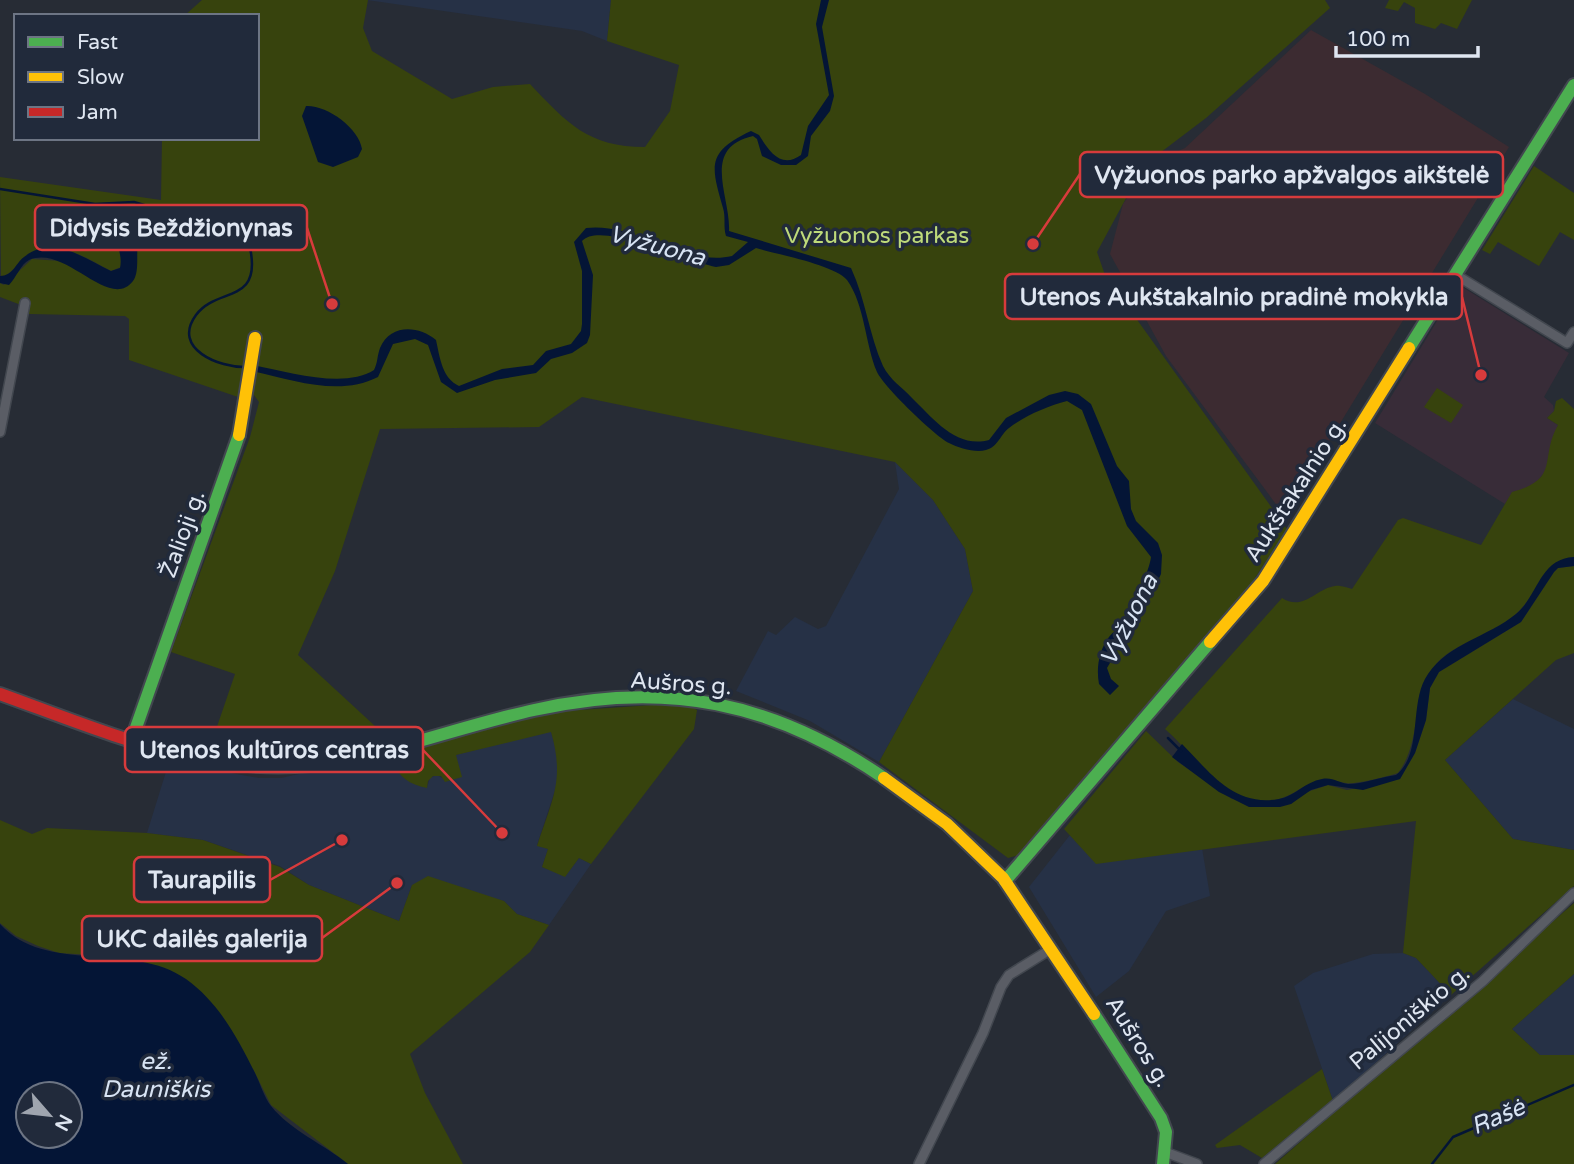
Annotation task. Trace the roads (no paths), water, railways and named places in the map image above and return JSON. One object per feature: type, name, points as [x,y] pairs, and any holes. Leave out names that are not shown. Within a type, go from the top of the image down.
[{"type":"street","name":"Aukštakalnio g.","points":[[1005,881],[1247,602],[1296,533],[1574,85]]},
{"type":"street","points":[[1457,275],[1567,343],[1574,332]]},
{"type":"street","points":[[0,432],[2,403],[25,303]]},
{"type":"street","name":"Žalioji g.","points":[[132,739],[242,431],[255,338]]},
{"type":"street","name":"Aušros g.","points":[[0,694],[132,739],[205,760],[261,768],[285,768],[381,750],[538,709],[631,700],[725,704],[791,727],[880,777],[921,804],[964,839],[1005,881],[1161,1118],[1166,1132],[1164,1158]]},
{"type":"street","name":"Palijoniškio g.","points":[[1264,1164],[1483,981],[1574,893]]},
{"type":"street","points":[[919,1164],[983,1033],[1000,987],[1009,975],[1051,948]]},
{"type":"street","points":[[1164,1158],[1197,1164]]},
{"type":"water","points":[[821,0],[829,0],[822,27],[834,96],[830,111],[811,136],[808,156],[796,165],[781,165],[762,156],[757,139],[753,136],[737,142],[727,151],[722,175],[729,231],[851,268],[878,354],[886,371],[937,422],[956,436],[977,442],[989,440],[1006,418],[1049,395],[1065,391],[1078,394],[1091,404],[1117,466],[1129,481],[1131,509],[1136,521],[1158,543],[1162,555],[1161,574],[1138,622],[1129,630],[1107,668],[1111,679],[1119,686],[1110,695],[1099,684],[1098,666],[1101,653],[1109,637],[1128,616],[1151,557],[1127,526],[1082,410],[1067,401],[1044,409],[1015,424],[986,450],[977,451],[949,443],[910,410],[882,379],[873,361],[853,290],[840,275],[818,265],[756,248],[729,265],[716,267],[625,239],[592,236],[582,241],[593,275],[590,335],[587,343],[572,353],[551,359],[536,373],[495,380],[457,393],[441,382],[428,345],[415,339],[393,344],[378,377],[346,386],[312,384],[247,370],[248,364],[312,377],[361,376],[374,370],[385,340],[397,331],[405,329],[421,332],[436,340],[445,373],[459,386],[502,369],[533,365],[546,351],[571,344],[581,331],[582,324],[582,271],[574,242],[586,228],[623,231],[696,255],[714,258],[732,256],[748,242],[726,236],[724,211],[716,181],[716,162],[726,146],[751,131],[759,135],[781,159],[794,159],[801,155],[808,126],[829,95],[816,24]]},
{"type":"water","points":[[306,106],[323,109],[341,119],[360,141],[362,149],[358,157],[333,167],[318,162],[302,116]]},
{"type":"water","points":[[130,226],[140,233],[137,271],[133,281],[123,288],[112,289],[57,261],[43,258],[26,262],[9,285],[0,283],[0,276],[11,272],[24,257],[46,248],[69,251],[111,271],[120,268],[119,232]]},
{"type":"water","points":[[1574,557],[1574,566],[1558,568],[1554,572],[1521,622],[1439,672],[1430,688],[1426,720],[1415,753],[1400,779],[1363,790],[1328,785],[1311,790],[1291,804],[1280,807],[1249,807],[1219,792],[1172,757],[1182,744],[1224,785],[1248,798],[1263,800],[1285,797],[1322,779],[1348,784],[1396,775],[1410,754],[1418,698],[1428,674],[1437,663],[1458,647],[1516,614],[1553,564]]},
{"type":"water","name":"ež. Dauniškis","points":[[0,924],[19,939],[41,949],[141,962],[164,968],[186,979],[198,988],[226,1021],[271,1106],[288,1123],[348,1164],[0,1164]]},
{"type":"waterway","name":"Vyžuona","points":[[0,189],[95,204],[134,202],[168,212],[229,218],[234,221],[244,232],[250,247],[252,269],[249,280],[243,288],[205,306],[190,327],[190,338],[194,347],[212,360],[246,367]]},
{"type":"waterway","name":"Vyžuona","points":[[1168,738],[1181,751]]},
{"type":"waterway","name":"Rašė","points":[[1432,1164],[1453,1137],[1574,1085]]},
{"type":"place","name":"Vyžuonos parko apžvalgos aikštelė","points":[[1033,244]]},
{"type":"place","name":"Didysis Beždžionynas","points":[[332,304]]},
{"type":"place","name":"Utenos Aukštakalnio pradinė mokykla","points":[[1481,375]]},
{"type":"place","name":"Utenos kultūros centras","points":[[502,833]]},
{"type":"place","name":"Taurapilis","points":[[342,840]]},
{"type":"place","name":"UKC dailės galerija","points":[[397,883]]},
{"type":"park label","name":"Vyžuonos parkas","points":[[877,236]]}]
